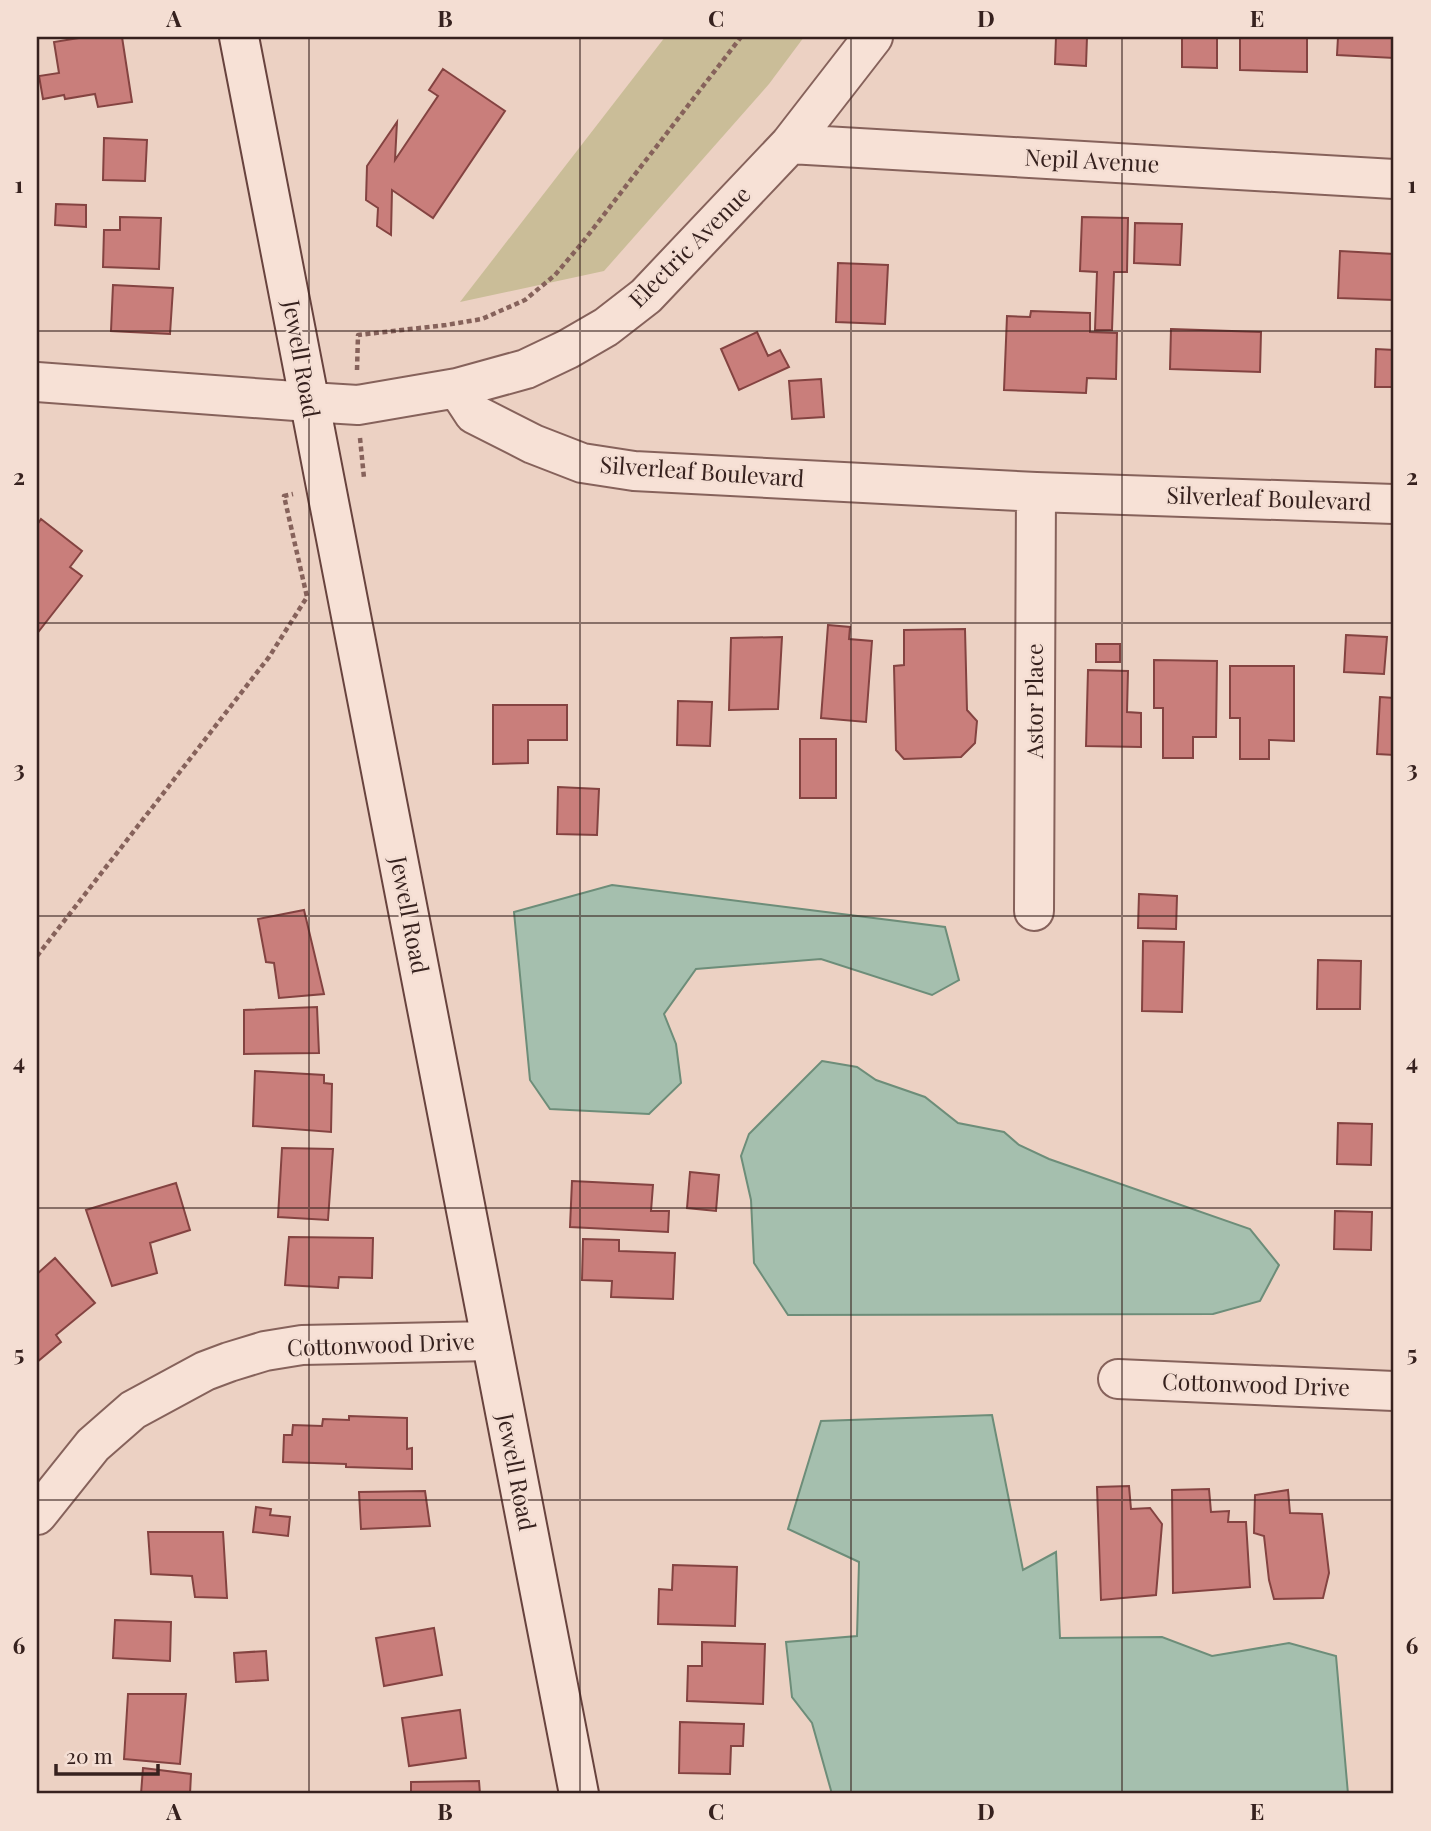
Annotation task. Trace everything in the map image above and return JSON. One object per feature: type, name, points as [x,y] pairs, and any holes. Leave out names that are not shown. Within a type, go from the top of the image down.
[{"type":"street","name":"Jewell Road","points":[[239,37],[579,1794]]},
{"type":"street","name":"Electric Avenue","points":[[457,388],[526,369],[568,349],[606,327],[646,296],[790,144],[873,37]]},
{"type":"street","name":"Nepil Avenue","points":[[790,144],[1394,179]]},
{"type":"street","points":[[37,382],[358,404],[457,388]]},
{"type":"street","name":"Silverleaf Boulevard","points":[[457,388],[474,414],[533,444],[582,463],[634,471],[1036,492],[1394,503]]},
{"type":"street","name":"Astor Place","points":[[1034,911],[1036,492]]},
{"type":"street","name":"Cottonwood Drive","points":[[37,1515],[93,1445],[133,1410],[205,1371],[265,1352],[302,1345],[491,1340]]},
{"type":"street","name":"Cottonwood Drive","points":[[1118,1379],[1394,1391]]},
{"type":"path","points":[[357,372],[358,335],[482,319],[525,300],[555,275],[741,37]]},
{"type":"path","points":[[37,956],[269,657],[307,597],[284,496],[300,493]]},
{"type":"shaded area","points":[[665,37],[804,37],[769,84],[604,271],[460,302]]},
{"type":"shaded area","points":[[612,885],[945,927],[959,980],[932,995],[821,959],[696,969],[664,1014],[676,1044],[681,1083],[649,1114],[550,1109],[530,1080],[514,912]]},
{"type":"shaded area","points":[[822,1061],[857,1067],[876,1080],[925,1097],[958,1123],[1004,1132],[1019,1145],[1049,1159],[1250,1229],[1279,1265],[1260,1301],[1213,1314],[788,1315],[754,1263],[751,1200],[741,1156],[749,1134]]},
{"type":"shaded area","points":[[992,1415],[1023,1570],[1056,1552],[1060,1638],[1162,1637],[1212,1656],[1289,1643],[1336,1656],[1348,1794],[832,1794],[812,1723],[792,1697],[786,1642],[857,1636],[859,1562],[788,1529],[821,1421]]},
{"type":"building","points":[[85,37],[122,37],[132,102],[98,107],[95,94],[65,99],[64,95],[43,99],[39,76],[59,73],[54,42]]},
{"type":"building","points":[[1056,37],[1087,37],[1086,66],[1055,64]]},
{"type":"building","points":[[1182,37],[1217,37],[1217,68],[1182,67]]},
{"type":"building","points":[[1240,37],[1307,37],[1307,72],[1240,70]]},
{"type":"building","points":[[1338,37],[1394,37],[1394,58],[1337,55]]},
{"type":"building","points":[[443,69],[505,111],[433,218],[392,190],[391,235],[377,226],[378,208],[366,200],[367,166],[397,122],[395,160],[438,96],[429,90]]},
{"type":"building","points":[[104,138],[147,140],[145,181],[103,180]]},
{"type":"building","points":[[56,204],[86,205],[86,227],[55,225]]},
{"type":"building","points":[[120,217],[161,218],[159,269],[103,267],[104,230],[120,230]]},
{"type":"building","points":[[1082,217],[1128,218],[1127,272],[1114,272],[1112,330],[1095,330],[1097,272],[1080,271]]},
{"type":"building","points":[[1135,223],[1182,224],[1180,265],[1134,263]]},
{"type":"building","points":[[1340,251],[1394,254],[1394,300],[1338,298]]},
{"type":"building","points":[[838,263],[888,265],[885,324],[836,322]]},
{"type":"building","points":[[113,285],[173,288],[170,334],[111,331]]},
{"type":"building","points":[[1031,311],[1090,313],[1090,332],[1117,333],[1116,379],[1087,378],[1086,393],[1004,390],[1007,316],[1030,317]]},
{"type":"building","points":[[1171,329],[1261,332],[1260,372],[1170,369]]},
{"type":"building","points":[[757,332],[768,356],[780,350],[789,367],[739,390],[721,349]]},
{"type":"building","points":[[1376,349],[1394,350],[1394,387],[1375,387]]},
{"type":"building","points":[[821,379],[824,417],[792,419],[789,381]]},
{"type":"building","points":[[41,519],[82,551],[70,567],[82,576],[39,631],[37,525]]},
{"type":"building","points":[[828,625],[850,627],[849,639],[872,641],[866,722],[821,718]]},
{"type":"building","points":[[965,629],[967,710],[977,721],[975,743],[961,757],[904,759],[896,750],[894,666],[904,665],[904,630]]},
{"type":"building","points":[[1346,635],[1387,637],[1384,674],[1344,672]]},
{"type":"building","points":[[782,637],[778,709],[729,710],[731,638]]},
{"type":"building","points":[[1096,644],[1120,644],[1120,662],[1096,662]]},
{"type":"building","points":[[1154,660],[1217,661],[1216,737],[1193,737],[1193,758],[1163,758],[1163,708],[1154,708]]},
{"type":"building","points":[[1230,666],[1294,666],[1294,741],[1269,740],[1269,759],[1240,759],[1240,718],[1230,718]]},
{"type":"building","points":[[1088,670],[1128,671],[1127,712],[1141,713],[1141,747],[1086,746]]},
{"type":"building","points":[[1380,697],[1394,698],[1394,755],[1377,754]]},
{"type":"building","points":[[678,701],[712,702],[710,746],[677,745]]},
{"type":"building","points":[[493,705],[567,705],[567,740],[528,740],[528,763],[493,764]]},
{"type":"building","points":[[800,739],[836,739],[836,798],[800,798]]},
{"type":"building","points":[[558,787],[599,789],[597,835],[557,834]]},
{"type":"building","points":[[1139,894],[1177,896],[1176,929],[1138,928]]},
{"type":"building","points":[[304,910],[324,994],[279,998],[274,963],[266,962],[258,919]]},
{"type":"building","points":[[1143,941],[1184,942],[1182,1012],[1142,1011]]},
{"type":"building","points":[[1318,960],[1361,961],[1360,1009],[1317,1009]]},
{"type":"building","points":[[317,1007],[319,1053],[244,1054],[244,1010]]},
{"type":"building","points":[[255,1071],[324,1075],[324,1083],[332,1084],[331,1132],[253,1126]]},
{"type":"building","points":[[1338,1123],[1372,1124],[1371,1165],[1337,1164]]},
{"type":"building","points":[[282,1148],[333,1149],[328,1220],[278,1217]]},
{"type":"building","points":[[690,1172],[719,1175],[716,1211],[687,1208]]},
{"type":"building","points":[[572,1181],[653,1185],[651,1211],[669,1211],[668,1232],[570,1227]]},
{"type":"building","points":[[176,1183],[190,1230],[150,1243],[157,1273],[112,1286],[86,1210]]},
{"type":"building","points":[[1335,1211],[1372,1212],[1371,1250],[1334,1249]]},
{"type":"building","points":[[289,1237],[373,1238],[372,1278],[339,1277],[338,1288],[285,1285]]},
{"type":"building","points":[[583,1239],[619,1240],[619,1251],[675,1253],[673,1299],[611,1297],[612,1281],[582,1280]]},
{"type":"building","points":[[55,1258],[95,1303],[56,1335],[61,1342],[37,1362],[37,1274]]},
{"type":"building","points":[[349,1416],[407,1418],[407,1449],[412,1448],[412,1469],[283,1462],[284,1435],[292,1435],[293,1425],[322,1426],[323,1419],[349,1420]]},
{"type":"building","points":[[1129,1486],[1131,1509],[1150,1508],[1162,1524],[1156,1595],[1101,1600],[1097,1487]]},
{"type":"building","points":[[1209,1489],[1211,1512],[1229,1511],[1228,1522],[1246,1522],[1250,1587],[1173,1593],[1172,1490]]},
{"type":"building","points":[[1288,1490],[1290,1513],[1322,1514],[1329,1573],[1323,1598],[1274,1599],[1264,1536],[1254,1533],[1255,1495]]},
{"type":"building","points":[[425,1491],[430,1526],[361,1529],[359,1492]]},
{"type":"building","points":[[256,1507],[271,1509],[270,1515],[290,1517],[288,1536],[253,1532]]},
{"type":"building","points":[[148,1532],[223,1532],[227,1598],[195,1597],[192,1576],[151,1574]]},
{"type":"building","points":[[673,1565],[737,1567],[735,1626],[658,1624],[659,1589],[672,1590]]},
{"type":"building","points":[[115,1620],[171,1622],[170,1661],[113,1658]]},
{"type":"building","points":[[434,1628],[442,1675],[384,1686],[376,1638]]},
{"type":"building","points":[[702,1642],[765,1644],[763,1704],[687,1701],[688,1666],[702,1666]]},
{"type":"building","points":[[266,1651],[268,1680],[236,1682],[234,1653]]},
{"type":"building","points":[[128,1694],[186,1694],[180,1764],[124,1759]]},
{"type":"building","points":[[460,1710],[466,1758],[409,1766],[402,1718]]},
{"type":"building","points":[[680,1722],[744,1724],[743,1746],[731,1746],[730,1774],[679,1773]]},
{"type":"building","points":[[143,1768],[191,1774],[190,1794],[141,1794]]},
{"type":"building","points":[[479,1781],[480,1794],[411,1794],[411,1782]]}]
